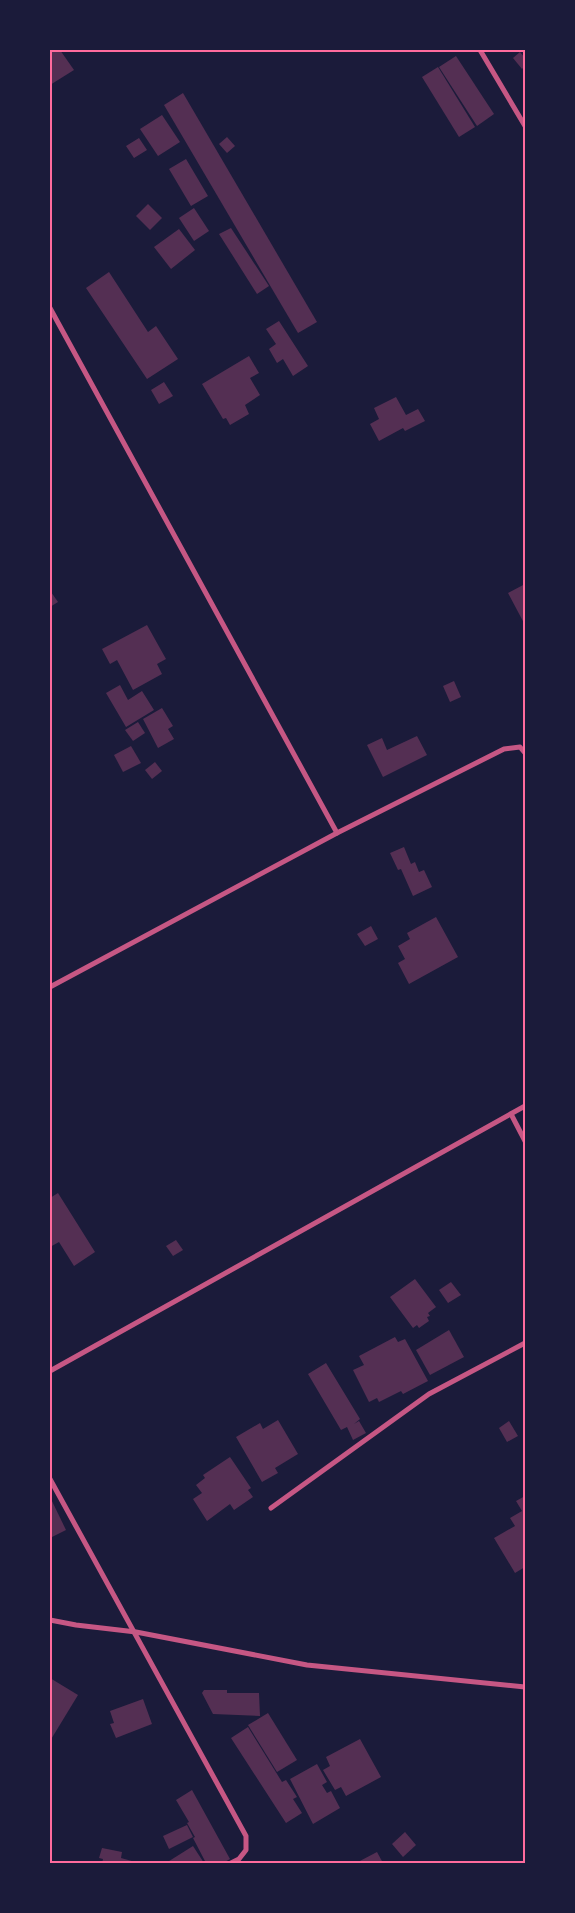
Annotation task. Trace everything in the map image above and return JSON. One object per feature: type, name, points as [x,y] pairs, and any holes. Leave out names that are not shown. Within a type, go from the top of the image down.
[{"type":"street","points":[[480,50],[525,126]]},
{"type":"street","points":[[50,308],[337,833]]},
{"type":"street","points":[[50,987],[337,833],[504,749],[520,747],[525,753]]},
{"type":"street","points":[[50,1371],[525,1106]]},
{"type":"street","points":[[511,1114],[525,1141]]},
{"type":"street","points":[[271,1508],[428,1394],[525,1343]]},
{"type":"street","points":[[50,1479],[136,1632],[246,1836],[246,1850],[239,1859],[231,1863]]},
{"type":"street","points":[[50,1620],[136,1632],[307,1665],[525,1687]]},
{"type":"building","points":[[50,50],[60,50],[74,70],[50,85]]},
{"type":"building","points":[[520,52],[525,58],[525,66],[522,69],[513,58]]},
{"type":"building","points":[[456,56],[494,114],[477,126],[439,67]]},
{"type":"building","points":[[438,67],[475,127],[459,137],[422,77]]},
{"type":"building","points":[[183,93],[317,322],[298,333],[164,105]]},
{"type":"building","points":[[162,115],[180,142],[158,156],[140,129]]},
{"type":"building","points":[[227,137],[235,146],[227,153],[219,144]]},
{"type":"building","points":[[139,138],[147,150],[134,158],[126,146]]},
{"type":"building","points":[[186,159],[208,196],[191,206],[169,169]]},
{"type":"building","points":[[148,204],[162,218],[150,230],[136,216]]},
{"type":"building","points":[[194,208],[209,231],[194,241],[179,218]]},
{"type":"building","points":[[231,228],[269,286],[257,294],[219,234]]},
{"type":"building","points":[[179,229],[195,250],[171,269],[154,247]]},
{"type":"building","points":[[109,272],[148,332],[156,326],[178,359],[147,379],[86,288]]},
{"type":"building","points":[[279,321],[308,366],[293,376],[283,359],[277,363],[269,349],[276,344],[266,329]]},
{"type":"building","points":[[249,356],[259,373],[250,378],[260,395],[245,405],[249,414],[230,425],[226,418],[223,419],[202,384]]},
{"type":"building","points":[[164,382],[173,396],[159,404],[151,390]]},
{"type":"building","points":[[396,397],[406,415],[418,409],[425,421],[405,431],[403,428],[379,441],[370,424],[379,419],[374,408]]},
{"type":"building","points":[[525,584],[525,625],[508,593]]},
{"type":"building","points":[[50,593],[58,602],[50,607]]},
{"type":"building","points":[[147,625],[166,659],[157,664],[162,674],[133,690],[117,660],[110,664],[102,649]]},
{"type":"building","points":[[454,681],[461,697],[450,702],[443,686]]},
{"type":"building","points":[[120,685],[128,700],[142,691],[154,710],[126,727],[106,693]]},
{"type":"building","points":[[162,708],[173,726],[168,729],[174,739],[158,748],[143,719]]},
{"type":"building","points":[[138,722],[145,733],[133,741],[125,730]]},
{"type":"building","points":[[417,736],[427,755],[383,777],[367,745],[382,738],[387,750]]},
{"type":"building","points":[[131,746],[141,763],[123,772],[114,755]]},
{"type":"building","points":[[155,762],[162,771],[152,779],[145,770]]},
{"type":"building","points":[[404,847],[411,864],[415,862],[419,872],[424,870],[432,887],[413,896],[401,869],[398,870],[390,853]]},
{"type":"building","points":[[436,917],[458,957],[409,984],[398,963],[405,959],[398,946],[410,939],[407,933]]},
{"type":"building","points":[[371,926],[378,939],[365,946],[357,934]]},
{"type":"building","points":[[58,1193],[95,1252],[74,1266],[59,1242],[50,1247],[50,1198]]},
{"type":"building","points":[[176,1240],[183,1250],[173,1256],[166,1246]]},
{"type":"building","points":[[415,1279],[436,1307],[428,1313],[430,1316],[427,1317],[429,1321],[419,1328],[417,1325],[413,1328],[390,1297]]},
{"type":"building","points":[[451,1282],[461,1295],[448,1303],[439,1290]]},
{"type":"building","points":[[449,1330],[464,1357],[430,1375],[416,1350]]},
{"type":"building","points":[[395,1337],[398,1342],[405,1339],[428,1381],[403,1394],[401,1391],[379,1402],[377,1398],[369,1402],[353,1370],[364,1365],[359,1356]]},
{"type":"building","points":[[326,1363],[360,1419],[354,1424],[359,1421],[366,1433],[353,1440],[347,1427],[341,1430],[308,1374]]},
{"type":"building","points":[[278,1420],[298,1454],[275,1468],[278,1473],[262,1482],[236,1437],[260,1423],[263,1429]]},
{"type":"building","points":[[509,1421],[518,1436],[507,1442],[499,1428]]},
{"type":"building","points":[[230,1457],[251,1488],[248,1490],[253,1497],[234,1510],[230,1504],[207,1521],[193,1499],[202,1493],[196,1485],[205,1478],[203,1475]]},
{"type":"building","points":[[525,1496],[525,1567],[515,1573],[494,1538],[515,1526],[510,1518],[522,1511],[516,1501]]},
{"type":"building","points":[[50,1497],[66,1530],[50,1538]]},
{"type":"building","points":[[50,1678],[78,1695],[50,1741]]},
{"type":"building","points":[[204,1690],[227,1690],[227,1693],[259,1693],[260,1716],[213,1714],[202,1693]]},
{"type":"building","points":[[143,1699],[152,1724],[116,1738],[110,1724],[114,1723],[110,1711]]},
{"type":"building","points":[[268,1713],[297,1760],[277,1772],[248,1725]]},
{"type":"building","points":[[248,1727],[282,1782],[286,1780],[297,1797],[293,1799],[302,1813],[286,1823],[231,1738]]},
{"type":"building","points":[[360,1739],[381,1777],[346,1796],[341,1787],[335,1790],[323,1770],[330,1766],[326,1757]]},
{"type":"building","points":[[317,1764],[327,1782],[322,1785],[327,1793],[331,1791],[340,1808],[313,1824],[290,1779]]},
{"type":"building","points":[[192,1790],[230,1859],[223,1863],[206,1863],[193,1838],[195,1837],[187,1823],[189,1822],[176,1800]]},
{"type":"building","points":[[187,1825],[193,1837],[169,1849],[163,1836]]},
{"type":"building","points":[[405,1832],[416,1845],[403,1857],[392,1844]]},
{"type":"building","points":[[193,1846],[204,1863],[166,1863]]},
{"type":"building","points":[[102,1848],[122,1852],[121,1858],[139,1863],[121,1863],[121,1861],[118,1861],[118,1863],[102,1863],[103,1859],[99,1858]]},
{"type":"building","points":[[377,1852],[383,1863],[356,1863]]}]
